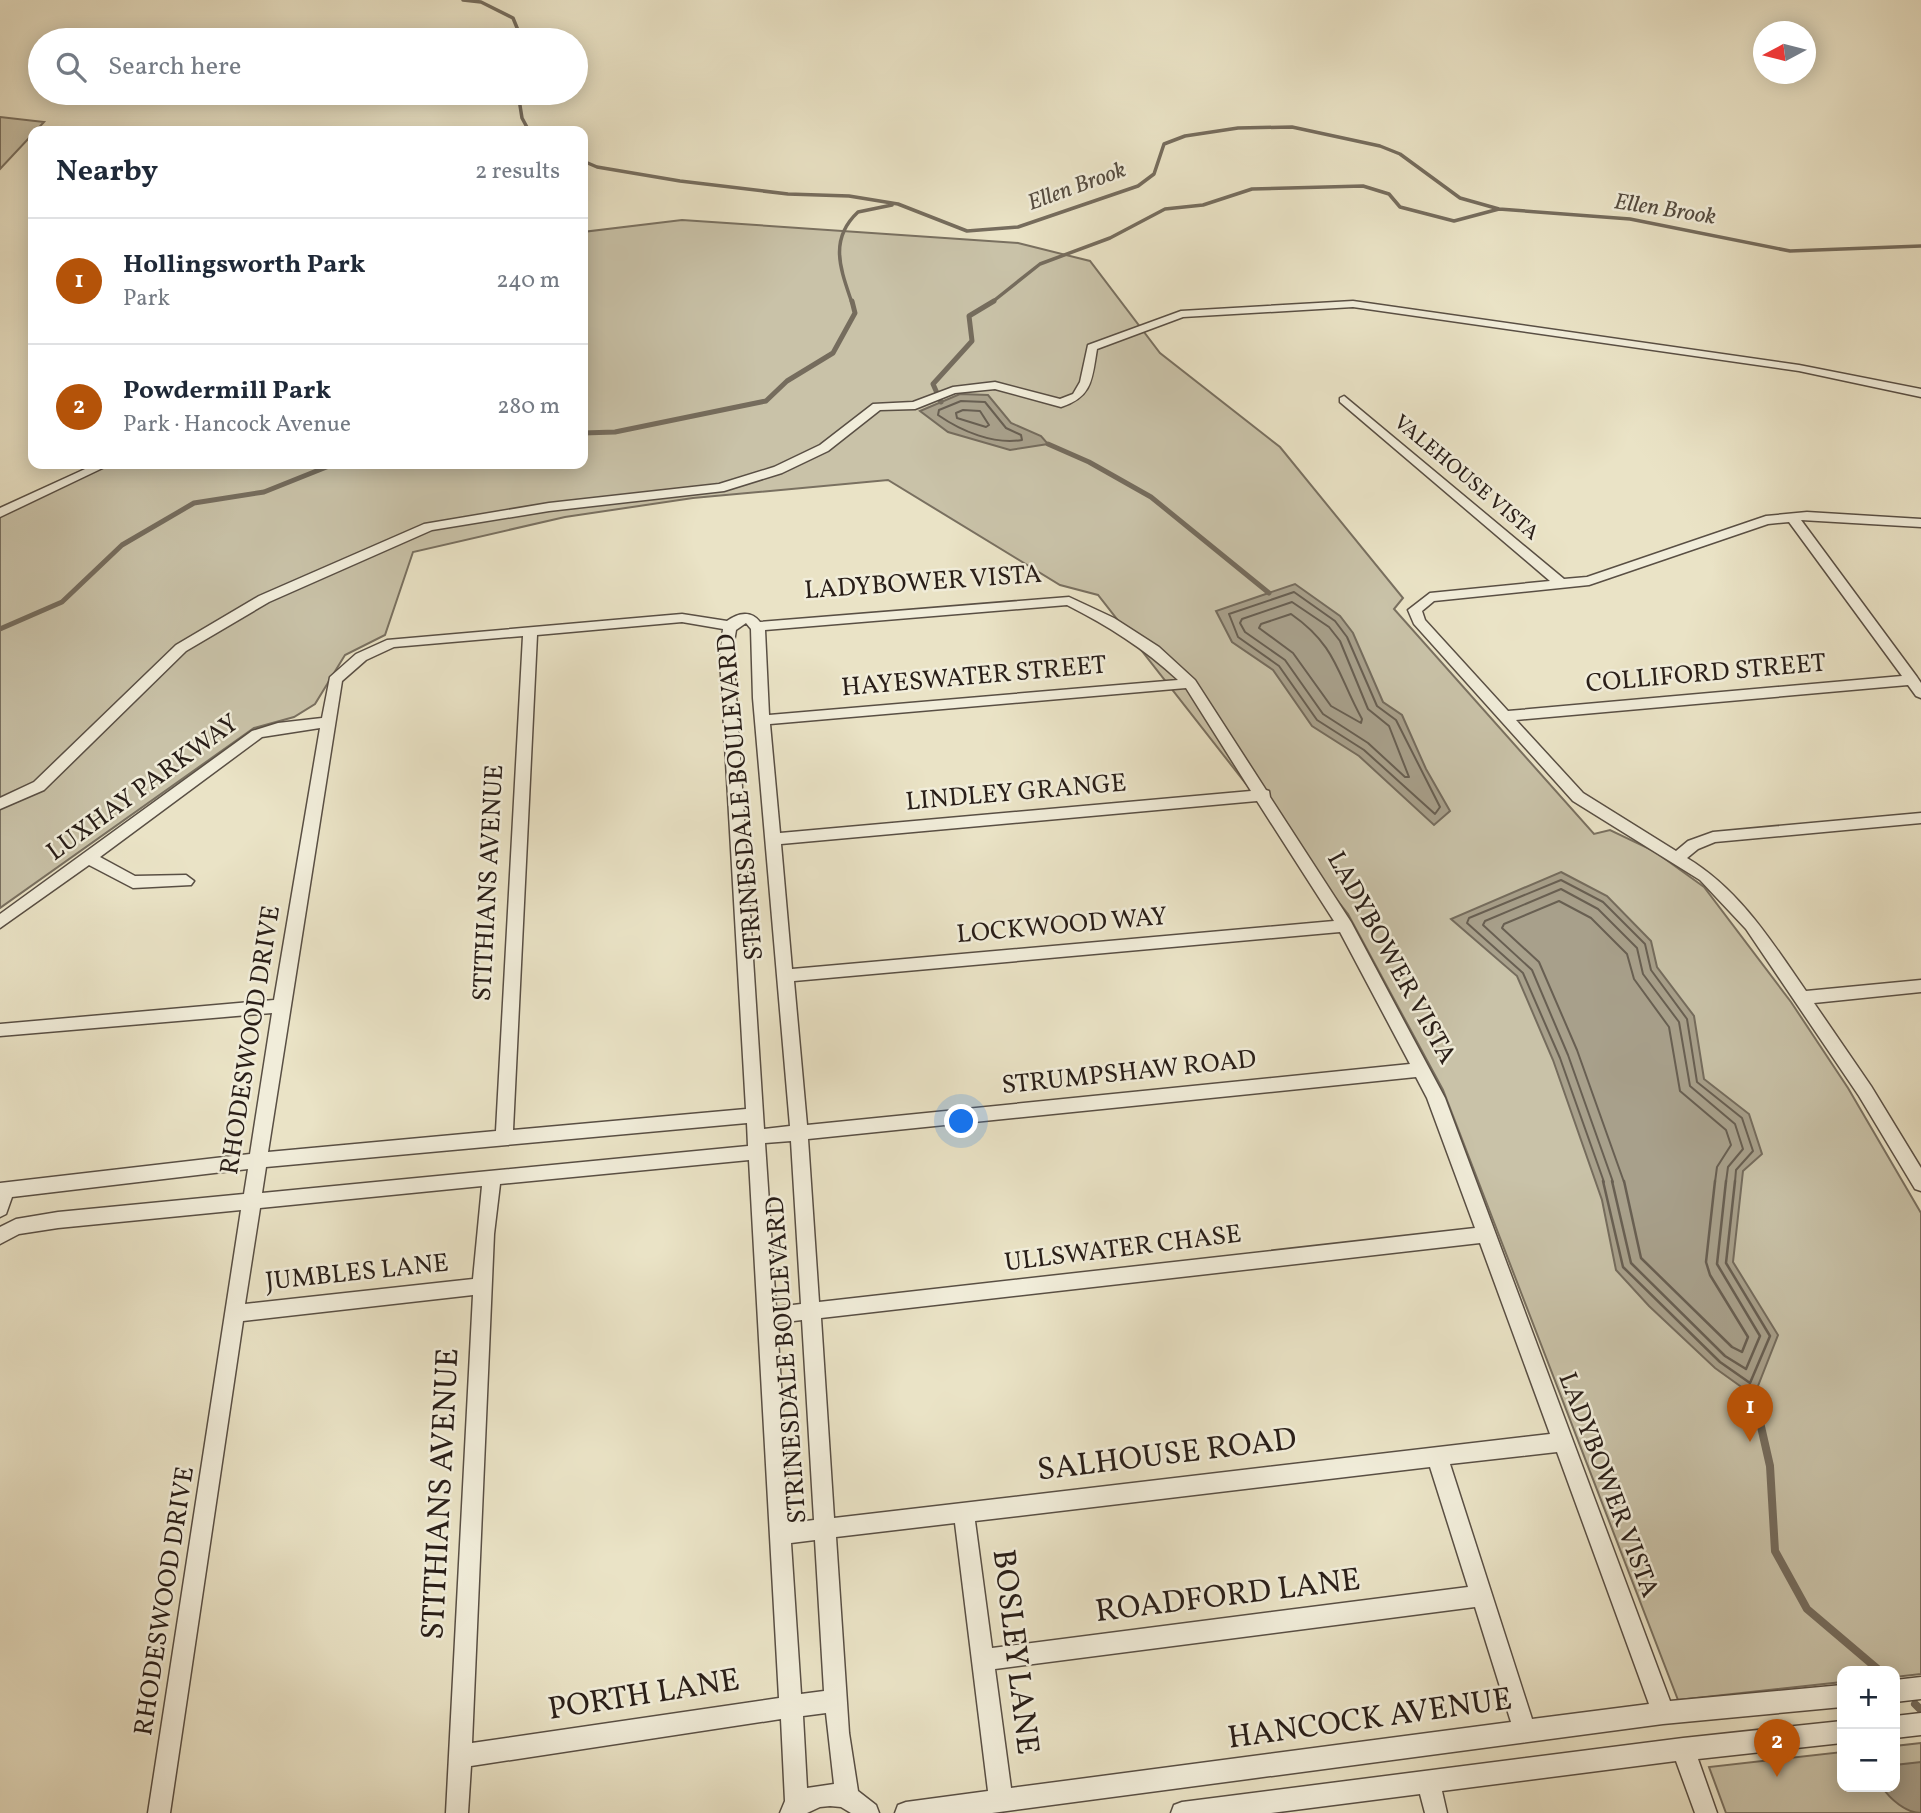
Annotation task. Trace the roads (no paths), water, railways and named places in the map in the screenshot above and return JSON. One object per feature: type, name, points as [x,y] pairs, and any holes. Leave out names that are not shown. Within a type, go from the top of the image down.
[{"type":"street","points":[[0,804],[39,786],[181,648],[264,599],[429,527],[550,507],[720,488],[778,470],[824,448],[877,407],[915,405],[953,390],[995,385],[1061,403],[1077,397],[1086,382],[1092,347],[1181,314],[1353,303],[1799,368],[1921,393]]},
{"type":"street","name":"VALEHOUSE VISTA","points":[[1343,400],[1563,585]]},
{"type":"street","points":[[0,513],[94,469]]},
{"type":"street","points":[[1792,517],[1921,693]]},
{"type":"street","points":[[1920,1179],[1865,1091],[1752,925],[1704,876],[1578,797],[1419,621],[1415,610],[1424,599],[1589,582],[1752,523],[1792,517],[1921,523]]},
{"type":"street","name":"LADYBOWER VISTA","points":[[757,626],[1069,601],[1109,621],[1154,650],[1174,665],[1190,683],[1264,795],[1345,926],[1436,1098],[1484,1235],[1663,1713]]},
{"type":"street","name":"RHODESWOOD DRIVE","points":[[159,1813],[254,1203],[281,1006],[335,680],[350,663],[373,649],[418,639],[682,618],[729,626]]},
{"type":"street","name":"STRINESDALE BOULEVARD","points":[[793,1809],[791,1706],[727,632],[729,626],[742,618],[750,618],[757,626],[783,976],[799,1132],[837,1700],[847,1797]]},
{"type":"street","name":"STITHIANS AVENUE","points":[[504,1137],[530,632]]},
{"type":"street","name":"COLLIFORD STREET","points":[[1504,716],[1912,680]]},
{"type":"street","name":"HAYESWATER STREET","points":[[763,720],[1190,683]]},
{"type":"street","name":"LUXHAY PARKWAY","points":[[0,922],[257,734],[278,728],[327,722]]},
{"type":"street","name":"LINDLEY GRANGE","points":[[772,839],[1264,795]]},
{"type":"street","points":[[1677,858],[1693,845],[1713,837],[1921,818]]},
{"type":"street","points":[[88,857],[133,882],[186,881]]},
{"type":"street","name":"LOCKWOOD WAY","points":[[783,976],[1345,926]]},
{"type":"street","points":[[1801,998],[1921,986]]},
{"type":"street","points":[[0,1030],[281,1006]]},
{"type":"street","name":"STRUMPSHAW ROAD","points":[[0,1236],[16,1227],[58,1220],[492,1179],[757,1145],[799,1132],[1422,1070]]},
{"type":"street","points":[[2,1197],[258,1160],[755,1115]]},
{"type":"street","name":"STITHIANS AVENUE","points":[[457,1813],[485,1234],[492,1179]]},
{"type":"street","name":"ULLSWATER CHASE","points":[[767,1316],[1484,1235]]},
{"type":"street","name":"JUMBLES LANE","points":[[237,1313],[483,1286]]},
{"type":"street","name":"SALHOUSE ROAD","points":[[780,1534],[1561,1442]]},
{"type":"street","points":[[1437,1456],[1525,1731]]},
{"type":"street","name":"BOSLEY LANE","points":[[964,1512],[983,1660],[1006,1804]]},
{"type":"street","name":"ROADFORD LANE","points":[[983,1660],[1482,1596]]},
{"type":"street","points":[[1900,1690],[1921,1688]]},
{"type":"street","name":"HANCOCK AVENUE","points":[[906,1813],[1006,1804],[1663,1713],[1837,1696]]},
{"type":"street","name":"PORTH LANE","points":[[461,1756],[837,1700]]},
{"type":"street","points":[[1900,1726],[1921,1724]]},
{"type":"street","points":[[1182,1813],[1683,1749],[1837,1733]]},
{"type":"street","points":[[1683,1749],[1706,1813]]},
{"type":"street","points":[[1428,1783],[1436,1813]]},
{"type":"street","points":[[793,1809],[813,1797],[830,1794],[847,1797],[868,1813]]},
{"type":"water","points":[[960,394],[988,395],[1011,423],[1041,436],[1048,444],[1010,450],[948,432],[920,411]]},
{"type":"water","points":[[1295,584],[1340,616],[1353,633],[1383,702],[1402,715],[1426,769],[1450,811],[1434,825],[1359,756],[1312,726],[1273,670],[1232,642],[1216,611]]},
{"type":"water","points":[[1561,872],[1607,896],[1651,941],[1657,967],[1694,1016],[1704,1079],[1749,1114],[1762,1154],[1743,1171],[1733,1262],[1778,1335],[1754,1396],[1715,1368],[1649,1306],[1616,1270],[1602,1200],[1553,1060],[1517,976],[1451,919]]},
{"type":"water","points":[[1921,1762],[1921,1813],[1910,1811],[1886,1792],[1900,1792],[1900,1764]]},
{"type":"waterway","name":"Ellen Brook","points":[[463,0],[481,2],[513,18],[517,28]]},
{"type":"waterway","name":"Ellen Brook","points":[[520,105],[526,126]]},
{"type":"waterway","name":"Ellen Brook","points":[[588,163],[680,181],[788,194],[849,196],[898,204],[967,231],[1018,227],[1138,186],[1154,174],[1164,144],[1185,136],[1238,128],[1292,127],[1380,146],[1400,154],[1460,198],[1499,209]]},
{"type":"waterway","points":[[992,302],[1040,264],[1110,238],[1165,209],[1203,205],[1252,189],[1363,186],[1389,194],[1400,207],[1454,221],[1499,209]]},
{"type":"waterway","points":[[852,303],[841,267],[840,244],[843,233],[858,212],[892,205]]},
{"type":"waterway","name":"Ellen Brook","points":[[1499,209],[1630,219],[1790,251],[1921,246]]},
{"type":"waterway","points":[[588,433],[615,432],[766,401],[787,381],[833,353],[855,313],[852,301]]},
{"type":"waterway","points":[[941,402],[933,384],[972,341],[969,316],[992,302]]},
{"type":"waterway","points":[[1048,444],[1089,462],[1151,497],[1269,593]]},
{"type":"waterway","points":[[0,629],[62,602],[122,545],[194,503],[264,492],[322,469]]},
{"type":"waterway","points":[[1754,1396],[1770,1466],[1775,1551],[1807,1609],[1874,1666]]},
{"type":"waterway","points":[[1915,1704],[1920,1709]]},
{"type":"place","name":"Hollingsworth Park","points":[[1750,1442]]},
{"type":"place","name":"Powdermill Park","points":[[1777,1777]]}]
